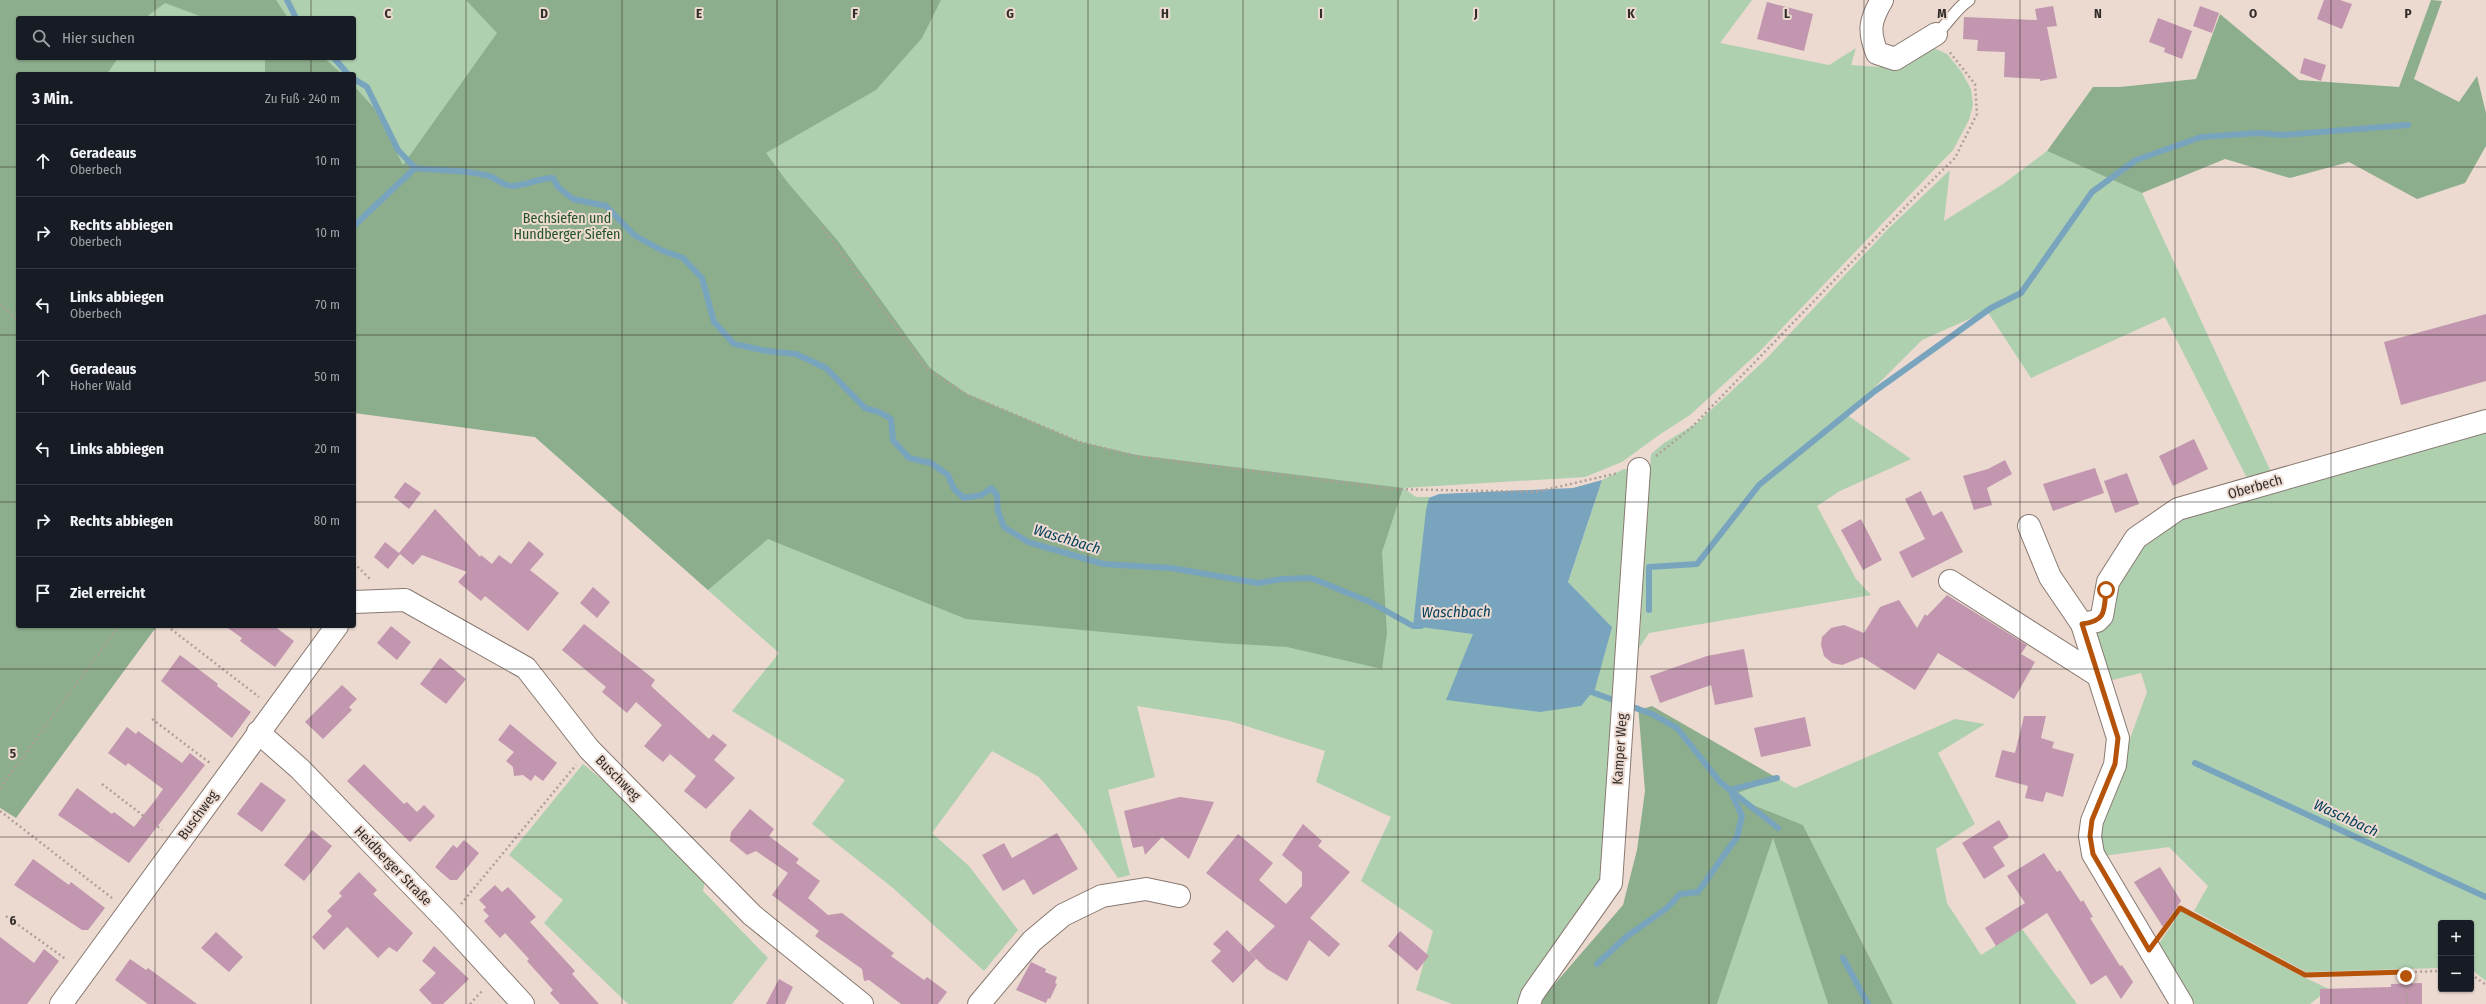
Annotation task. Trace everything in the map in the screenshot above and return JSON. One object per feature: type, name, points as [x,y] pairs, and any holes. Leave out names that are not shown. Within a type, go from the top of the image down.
[{"type":"street","points":[[1882,0],[1871,18],[1872,42],[1877,53],[1895,59],[1936,34]]},
{"type":"street","name":"Oberbech","points":[[2082,624],[2097,621],[2102,616],[2108,582],[2136,538],[2178,509],[2486,421]]},
{"type":"street","name":"Kamper Weg","points":[[1529,1004],[1532,995],[1611,883],[1639,469]]},
{"type":"street","points":[[2029,526],[2050,577],[2082,624],[2118,738],[2115,764],[2092,820],[2090,836],[2093,854],[2182,1004]]},
{"type":"street","points":[[1950,581],[2097,675]]},
{"type":"street","name":"Buschweg","points":[[356,602],[405,600],[526,668],[589,749],[752,914],[862,1004]]},
{"type":"street","name":"Buschweg","points":[[63,1003],[128,911],[335,628]]},
{"type":"street","name":"Heidberger Straße","points":[[258,732],[300,769],[447,921],[523,1004]]},
{"type":"street","points":[[979,1004],[1032,941],[1063,915],[1102,896],[1146,889],[1179,896]]},
{"type":"lane","points":[[1936,34],[1946,26],[1960,7],[1969,0]]},
{"type":"path","points":[[823,228],[927,369],[966,394],[1080,442],[1136,456],[1393,489],[1536,492],[1639,469],[1692,428],[1912,200],[1955,158],[1977,114],[1975,84],[1936,34]]},
{"type":"path","points":[[0,304],[16,319]]},
{"type":"path","points":[[0,788],[118,628]]},
{"type":"path","points":[[170,628],[275,709]]},
{"type":"path","points":[[152,719],[227,776]]},
{"type":"path","points":[[447,921],[589,749]]},
{"type":"path","points":[[102,784],[178,842]]},
{"type":"path","points":[[0,811],[36,841],[128,911]]},
{"type":"path","points":[[2149,950],[2180,908],[2305,975],[2438,971]]},
{"type":"path","points":[[6,916],[84,972]]},
{"type":"path","points":[[2406,972],[2407,1004]]},
{"type":"path","points":[[2474,976],[2486,985]]},
{"type":"green space","points":[[0,0],[1752,0],[1720,43],[1829,65],[1856,48],[1851,65],[1879,67],[1934,48],[1947,54],[1961,71],[1971,89],[1973,105],[1969,120],[1953,150],[1760,351],[1690,415],[1622,462],[1585,477],[1404,488],[1416,497],[1435,497],[1612,627],[1568,582],[1602,480],[1624,469],[1630,470],[1607,897],[1522,1004],[1452,1004],[1416,990],[1433,931],[1361,881],[1391,817],[1316,782],[1325,751],[1230,721],[1137,706],[1155,777],[1108,790],[1130,875],[1118,878],[1079,823],[1039,777],[992,751],[932,833],[969,866],[1018,930],[984,971],[893,888],[812,824],[845,780],[732,711],[779,653],[535,437],[356,412],[356,72],[18,72]]},
{"type":"green space","points":[[0,0],[276,0],[287,16],[200,16],[165,3],[148,16],[16,16],[16,60],[117,60],[108,72],[16,72],[16,628],[156,628],[16,818],[0,808]]},
{"type":"green space","name":"Bechsiefen und Hundberger Siefen","points":[[466,0],[941,0],[922,38],[876,90],[766,153],[788,183],[838,241],[930,368],[967,394],[1080,442],[1136,455],[1403,488],[1382,552],[1387,633],[1382,669],[1287,647],[1219,643],[966,619],[768,539],[708,590],[535,437],[356,413],[356,88],[374,108],[403,165],[497,33]]},
{"type":"green space","points":[[2431,0],[2442,1],[2414,79],[2459,102],[2477,76],[2486,113],[2486,146],[2465,183],[2417,199],[2349,162],[2290,178],[2225,159],[2142,193],[2047,151],[2093,87],[2120,87],[2196,79],[2220,14],[2299,80],[2399,87]]},
{"type":"green space","points":[[265,60],[326,60],[340,72],[265,72]]},
{"type":"green space","points":[[2047,151],[2142,193],[2272,474],[2248,480],[2165,317],[2031,378],[1987,311],[1922,340],[1847,415],[1911,459],[1840,491],[1817,506],[1856,579],[1871,595],[1649,633],[1639,648],[1651,454],[1664,443],[1697,423],[1767,358],[1889,228],[1950,170],[1944,221],[2003,184]]},
{"type":"green space","points":[[2486,429],[2486,981],[2474,971],[2474,920],[2438,920],[2438,968],[2306,972],[2194,911],[2208,886],[2169,847],[2103,856],[2096,832],[2147,692],[2141,673],[2108,681],[2095,629],[2108,597],[2139,548],[2171,520]]},
{"type":"green space","points":[[1638,705],[1642,709],[1652,706],[1777,778],[1730,796],[1803,825],[1893,1004],[1828,1004],[1773,838],[1717,1004],[1541,1004],[1546,994],[1623,905],[1637,850],[1645,791]]},
{"type":"green space","points":[[1955,719],[1985,724],[1938,753],[1975,824],[1936,849],[1947,903],[1981,955],[2022,929],[2077,1004],[1893,1004],[1803,825],[1729,796],[1777,778],[1795,788]]},
{"type":"green space","points":[[583,764],[627,800],[705,881],[703,891],[768,958],[732,1004],[628,1004],[544,923],[563,900],[509,855]]},
{"type":"green space","points":[[1773,838],[1828,1004],[1717,1004]]},
{"type":"green space","points":[[2181,911],[2297,974],[2329,989],[2310,1004],[2195,1004],[2158,945]]},
{"type":"water","points":[[1602,480],[1568,582],[1612,627],[1595,689],[1581,706],[1540,712],[1446,700],[1473,634],[1413,626],[1426,510],[1429,498],[1439,494],[1573,488]]},
{"type":"building","points":[[2324,0],[2340,0],[2352,4],[2342,29],[2317,19]]},
{"type":"building","points":[[1767,2],[1813,14],[1804,51],[1757,39]]},
{"type":"building","points":[[2053,6],[2057,26],[2047,27],[2057,78],[2040,81],[2040,79],[2004,77],[2005,52],[1977,51],[1978,40],[1963,39],[1964,17],[2037,20],[2035,9]]},
{"type":"building","points":[[2200,6],[2219,13],[2212,33],[2193,26]]},
{"type":"building","points":[[2158,18],[2192,31],[2182,59],[2164,52],[2165,48],[2149,42]]},
{"type":"building","points":[[2304,58],[2326,65],[2321,81],[2300,73]]},
{"type":"building","points":[[2486,314],[2486,381],[2401,405],[2384,342]]},
{"type":"building","points":[[2194,439],[2208,469],[2173,486],[2159,456]]},
{"type":"building","points":[[2005,460],[2012,474],[1987,488],[1992,505],[1974,510],[1963,476],[1988,469]]},
{"type":"building","points":[[2095,468],[2104,493],[2053,511],[2043,484]]},
{"type":"building","points":[[2127,473],[2139,504],[2115,513],[2104,481]]},
{"type":"building","points":[[405,482],[421,493],[409,509],[394,497]]},
{"type":"building","points":[[1921,491],[1933,516],[1942,511],[1963,552],[1912,578],[1899,552],[1925,539],[1905,499]]},
{"type":"building","points":[[435,509],[480,557],[481,555],[492,564],[499,555],[511,564],[529,541],[544,554],[530,570],[559,593],[528,631],[485,596],[481,601],[458,582],[467,572],[422,555],[413,565],[400,554],[388,569],[374,557],[385,542],[399,553]]},
{"type":"building","points":[[1861,519],[1882,560],[1863,570],[1841,530]]},
{"type":"building","points":[[593,587],[610,602],[597,618],[580,603]]},
{"type":"building","points":[[1947,595],[2027,645],[2021,654],[2035,662],[2014,699],[1938,653],[1915,690],[1862,657],[1842,665],[1832,663],[1824,656],[1821,645],[1822,637],[1831,628],[1844,625],[1864,633],[1880,607],[1899,600],[1917,628],[1925,614],[1927,616]]},
{"type":"building","points":[[584,624],[655,680],[651,686],[709,739],[713,734],[727,745],[714,760],[735,778],[706,809],[684,791],[696,776],[670,754],[663,762],[644,746],[662,725],[636,702],[627,713],[602,692],[606,687],[562,650]]},
{"type":"building","points":[[391,626],[411,642],[397,660],[377,643]]},
{"type":"building","points":[[228,628],[277,628],[294,641],[275,667],[240,641],[242,638]]},
{"type":"building","points":[[1744,649],[1753,697],[1715,705],[1711,685],[1660,703],[1650,676],[1707,656]]},
{"type":"building","points":[[180,655],[251,712],[232,738],[161,681]]},
{"type":"building","points":[[440,658],[466,679],[446,704],[420,684]]},
{"type":"building","points":[[342,685],[357,699],[349,707],[352,710],[323,739],[305,722]]},
{"type":"building","points":[[2024,716],[2046,716],[2041,738],[2054,742],[2052,748],[2074,754],[2063,797],[2046,792],[2043,802],[2025,798],[2028,786],[1995,777],[2002,750],[2015,753]]},
{"type":"building","points":[[1805,717],[1811,746],[1761,757],[1754,728]]},
{"type":"building","points":[[510,724],[557,763],[543,781],[535,775],[531,781],[523,775],[514,776],[513,767],[506,761],[514,752],[498,740]]},
{"type":"building","points":[[127,727],[136,734],[138,731],[182,763],[190,753],[205,765],[129,863],[58,815],[77,788],[112,814],[114,812],[134,827],[156,799],[163,789],[128,763],[126,766],[108,753]]},
{"type":"building","points":[[364,764],[404,804],[407,802],[417,812],[424,805],[435,816],[410,842],[347,781]]},
{"type":"building","points":[[261,782],[286,800],[262,832],[237,814]]},
{"type":"building","points":[[1180,797],[1214,802],[1189,859],[1162,837],[1145,855],[1143,846],[1133,848],[1124,811]]},
{"type":"building","points":[[750,809],[774,829],[769,836],[799,859],[796,863],[820,881],[808,898],[828,915],[842,913],[894,953],[891,956],[924,980],[927,977],[947,992],[938,1004],[901,1004],[869,980],[864,981],[862,969],[815,936],[819,931],[772,895],[788,873],[756,851],[747,855],[730,841],[731,832]]},
{"type":"building","points":[[1999,820],[2009,837],[1993,847],[2005,866],[1984,879],[1962,843]]},
{"type":"building","points":[[1303,824],[1322,841],[1318,846],[1350,872],[1310,918],[1340,944],[1329,957],[1309,940],[1287,981],[1267,969],[1249,952],[1275,926],[1206,873],[1238,834],[1273,863],[1259,880],[1286,904],[1302,886],[1302,872],[1282,855]]},
{"type":"building","points":[[312,830],[332,846],[304,881],[284,865]]},
{"type":"building","points":[[1057,833],[1078,869],[1033,895],[1024,879],[1003,891],[982,855],[1004,843],[1012,858]]},
{"type":"building","points":[[464,840],[479,853],[457,880],[450,880],[435,867],[453,845],[457,848]]},
{"type":"building","points":[[2044,853],[2057,872],[2060,870],[2081,902],[2083,900],[2093,917],[2090,918],[2120,966],[2122,965],[2133,982],[2121,999],[2106,975],[2091,985],[2047,913],[1996,946],[1985,928],[2025,903],[2007,876]]},
{"type":"building","points":[[33,859],[69,885],[71,882],[105,908],[88,930],[82,930],[14,885]]},
{"type":"building","points":[[2160,867],[2181,901],[2163,927],[2134,882]]},
{"type":"building","points":[[359,872],[377,890],[373,894],[413,933],[397,952],[389,947],[378,958],[347,927],[324,950],[312,937],[332,916],[327,911],[342,896],[339,893]]},
{"type":"building","points":[[495,885],[502,892],[508,887],[536,917],[530,922],[575,971],[572,974],[599,1004],[560,1004],[550,993],[553,990],[527,961],[529,959],[505,933],[500,938],[484,921],[489,916],[483,910],[486,907],[479,900]]},
{"type":"building","points":[[1227,930],[1256,959],[1233,983],[1211,961],[1221,951],[1213,944]]},
{"type":"building","points":[[1400,931],[1429,956],[1417,971],[1388,946]]},
{"type":"building","points":[[216,932],[243,957],[229,972],[201,948]]},
{"type":"building","points":[[0,937],[34,963],[44,949],[59,961],[27,1004],[0,1004]]},
{"type":"building","points":[[434,946],[469,979],[443,1004],[432,1004],[419,990],[436,973],[422,961]]},
{"type":"building","points":[[130,959],[146,970],[148,968],[197,1004],[148,1004],[115,980]]},
{"type":"building","points":[[1031,962],[1046,969],[1045,972],[1057,977],[1055,983],[1057,984],[1050,999],[1048,998],[1046,1003],[1016,990]]},
{"type":"building","points":[[779,979],[793,987],[785,1004],[766,1004]]},
{"type":"building","points":[[2422,983],[2422,1004],[2320,1004],[2320,989],[2391,987],[2391,984]]},
{"type":"waterway","name":"Waschbach","points":[[287,0],[295,16]]},
{"type":"waterway","name":"Waschbach","points":[[336,60],[346,72]]},
{"type":"waterway","name":"Waschbach","points":[[356,80],[367,87],[398,150],[415,168],[461,171],[480,174],[492,177],[505,185],[511,186],[553,178],[558,187],[573,199],[606,206],[634,235],[661,250],[683,258],[702,278],[714,322],[734,344],[767,351],[796,354],[826,368],[865,408],[879,412],[891,419],[893,440],[909,458],[931,463],[948,475],[954,489],[964,498],[982,495],[991,488],[997,495],[998,511],[1004,527],[1028,542],[1103,564],[1171,568],[1258,583],[1282,579],[1311,578],[1370,602],[1413,626],[1421,626]]},
{"type":"waterway","points":[[1649,610],[1649,567],[1697,564],[1759,485],[1875,391],[1991,308],[2021,293],[2092,192],[2136,160],[2201,137],[2258,133],[2282,135],[2408,125]]},
{"type":"waterway","points":[[356,224],[415,168]]},
{"type":"waterway","name":"Waschbach","points":[[1586,690],[1652,714],[1677,728],[1720,782],[1778,828]]},
{"type":"waterway","name":"Waschbach","points":[[2195,763],[2486,897]]},
{"type":"waterway","name":"Waschbach","points":[[1730,790],[1777,778]]},
{"type":"waterway","points":[[1597,964],[1626,937],[1667,908],[1680,894],[1698,892],[1737,837],[1742,816],[1732,794]]},
{"type":"waterway","points":[[1843,958],[1868,1004]]},
{"type":"route","points":[[2106,590],[2102,616],[2097,621],[2082,624],[2118,738],[2115,764],[2092,820],[2090,836],[2093,854],[2149,950],[2180,908],[2305,975],[2406,972],[2406,976]]}]
